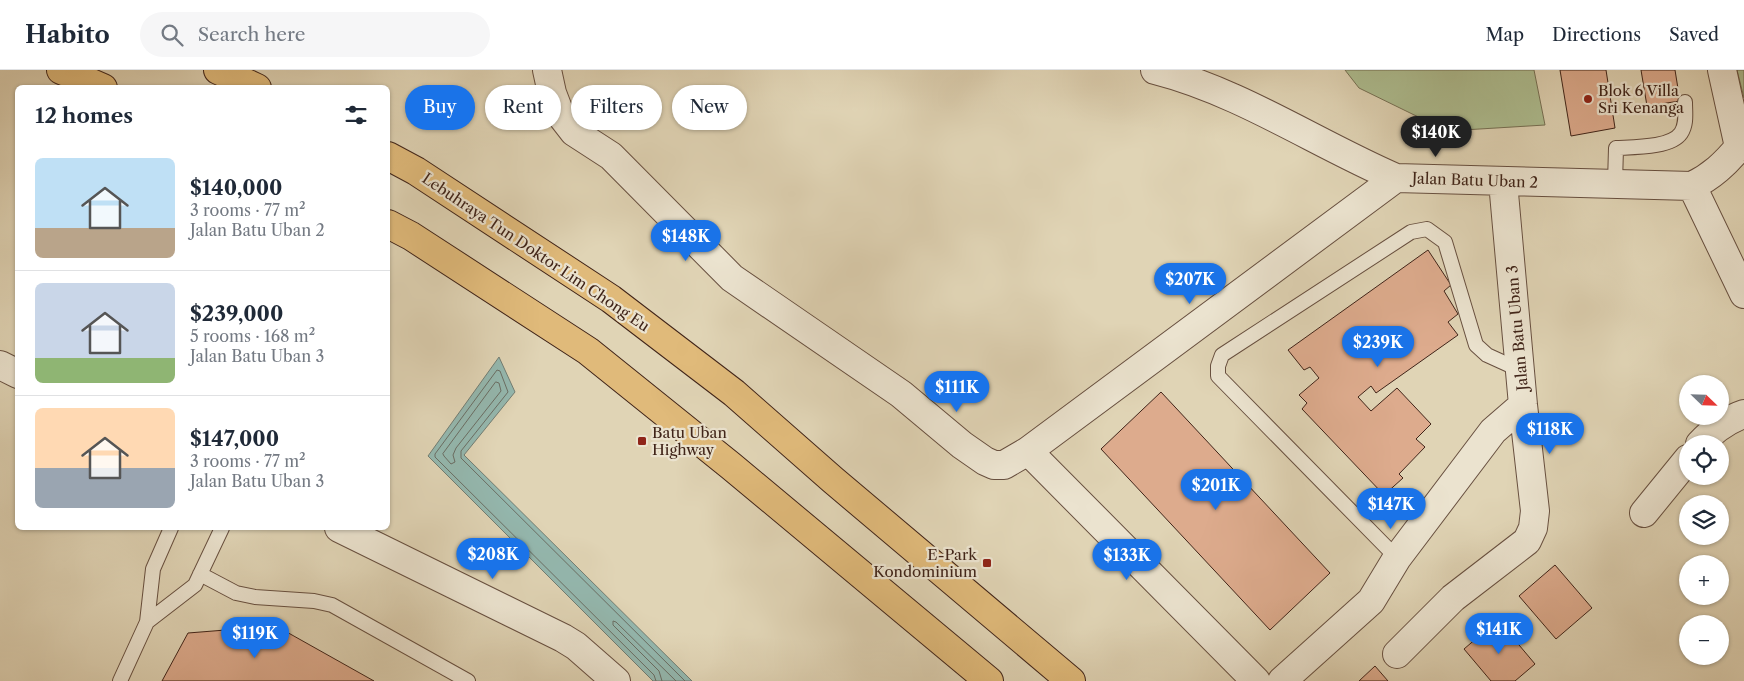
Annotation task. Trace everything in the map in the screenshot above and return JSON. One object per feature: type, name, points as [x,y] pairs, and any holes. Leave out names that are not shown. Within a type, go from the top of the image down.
[{"type":"highway","points":[[61,70],[96,85]]},
{"type":"highway","points":[[218,70],[250,85]]},
{"type":"highway","name":"Lebuhraya Tun Doktor Lim Chong Eu","points":[[390,157],[416,171],[611,299],[734,392],[833,480],[1071,681]]},
{"type":"highway","points":[[390,225],[588,351],[731,466],[989,681]]},
{"type":"street","points":[[250,70],[265,85]]},
{"type":"street","points":[[547,70],[552,94],[560,114],[574,132],[611,156],[732,278],[900,394],[962,444],[985,461],[994,465],[1004,465],[1028,451],[1396,178]]},
{"type":"street","name":"Jalan Batu Uban 2","points":[[1155,70],[1186,78],[1264,111],[1356,160],[1396,178],[1692,186]]},
{"type":"street","points":[[1722,70],[1742,148],[1708,178],[1692,186],[1744,294]]},
{"type":"street","name":"Jalan Batu Uban 3","points":[[1397,654],[1454,598],[1527,541],[1533,528],[1535,512],[1503,182]]},
{"type":"street","points":[[0,365],[15,372]]},
{"type":"street","points":[[1282,681],[1371,601],[1397,558],[1493,431],[1524,405]]},
{"type":"street","points":[[1709,435],[1717,427],[1734,417],[1744,414]]},
{"type":"street","points":[[1028,451],[1256,681]]},
{"type":"street","points":[[1644,513],[1679,470]]},
{"type":"street","points":[[343,530],[563,638],[576,646],[616,681]]},
{"type":"lane","points":[[1615,183],[1616,148],[1663,144],[1680,135],[1685,123],[1685,102]]},
{"type":"lane","points":[[1397,558],[1218,376],[1218,366],[1222,355],[1411,232],[1427,230],[1445,242],[1476,345],[1488,355],[1520,370]]},
{"type":"lane","points":[[120,681],[148,622],[153,569],[170,530]]},
{"type":"lane","points":[[148,622],[195,585],[221,530]]},
{"type":"lane","points":[[200,574],[236,593],[314,601],[332,605],[468,681]]},
{"type":"green space","points":[[1345,70],[1534,70],[1545,125],[1447,131],[1359,88]]},
{"type":"green space","points":[[1737,70],[1744,70],[1744,98]]},
{"type":"water","points":[[499,357],[515,392],[464,455],[692,681],[653,681],[428,456]]},
{"type":"building","name":"Blok 6 Villa Sri Kenanga","points":[[1560,70],[1606,70],[1615,128],[1571,136]]},
{"type":"building","name":"Blok 6 Villa Sri Kenanga","points":[[1641,70],[1675,70],[1680,101],[1647,106]]},
{"type":"building","points":[[1428,250],[1451,285],[1444,291],[1458,314],[1448,322],[1458,335],[1376,393],[1371,386],[1358,397],[1371,411],[1397,388],[1431,424],[1416,439],[1425,447],[1399,474],[1403,478],[1384,495],[1302,409],[1307,403],[1299,395],[1319,378],[1310,367],[1304,370],[1288,350]]},
{"type":"building","points":[[1161,392],[1330,573],[1270,630],[1101,449]]},
{"type":"building","points":[[1555,565],[1592,608],[1556,639],[1519,596]]},
{"type":"building","points":[[1498,620],[1535,664],[1515,681],[1491,681],[1464,649]]},
{"type":"building","points":[[276,626],[374,681],[162,681],[188,633]]},
{"type":"building","points":[[1375,666],[1388,681],[1359,681]]},
{"type":"place","name":"Blok 6 Villa Sri Kenanga","points":[[1588,99]]},
{"type":"place","name":"Batu Uban Highway","points":[[642,441]]},
{"type":"place","name":"E-Park Kondominium","points":[[987,563]]}]
